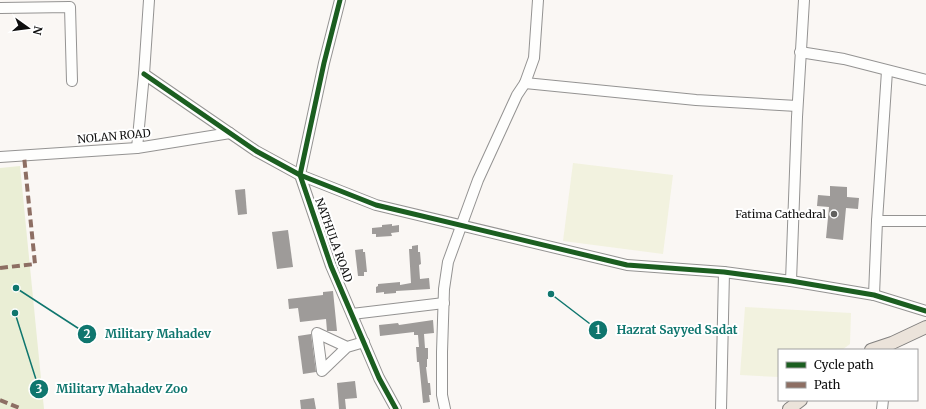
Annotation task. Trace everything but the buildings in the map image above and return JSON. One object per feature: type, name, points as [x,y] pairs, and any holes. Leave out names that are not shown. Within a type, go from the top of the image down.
[{"type":"main road","points":[[876,349],[891,346],[926,327]]},
{"type":"main road","points":[[789,409],[800,401]]},
{"type":"street","points":[[137,148],[149,0]]},
{"type":"street","points":[[300,175],[324,63],[340,0]]},
{"type":"street","points":[[444,409],[442,395],[444,289],[448,262],[478,180],[517,95],[525,83],[534,58],[538,0]]},
{"type":"street","points":[[791,281],[797,106],[804,0]]},
{"type":"street","points":[[0,8],[70,7],[72,81]]},
{"type":"street","points":[[800,52],[844,59],[926,80]]},
{"type":"street","points":[[874,295],[877,221],[887,71]]},
{"type":"street","points":[[144,74],[256,151],[300,175],[376,204],[627,265],[724,272],[791,281],[874,295],[926,311]]},
{"type":"street","points":[[525,83],[696,100],[797,106]]},
{"type":"street","name":"NOLAN ROAD","points":[[0,157],[137,148],[230,133]]},
{"type":"street","name":"NATHULA ROAD","points":[[300,175],[331,266],[379,378],[396,409]]},
{"type":"street","points":[[877,221],[926,221]]},
{"type":"street","points":[[721,409],[724,272]]},
{"type":"street","points":[[352,314],[444,303]]},
{"type":"street","points":[[347,347],[364,342]]},
{"type":"green space","points":[[573,163],[673,175],[663,254],[563,241]]},
{"type":"green space","points":[[20,166],[44,409],[0,409],[0,168]]},
{"type":"green space","points":[[745,307],[851,313],[850,344],[843,349],[778,349],[778,377],[740,375]]},
{"type":"marked path","points":[[0,268],[35,264],[24,156]]},
{"type":"marked path","points":[[0,400],[22,409]]},
{"type":"cycle path","points":[[340,0],[324,63],[300,175],[331,266],[379,378],[396,409]]},
{"type":"cycle path","points":[[144,74],[256,151],[300,175],[376,205],[627,265],[724,272],[791,281],[874,295],[926,311]]},
{"type":"place","name":"Fatima Cathedral","points":[[834,214]]},
{"type":"place","name":"Military Mahadev","points":[[16,288]]},
{"type":"place","name":"Hazrat Sayyed Sadat","points":[[551,294]]},
{"type":"place","name":"Military Mahadev Zoo","points":[[15,313]]}]
